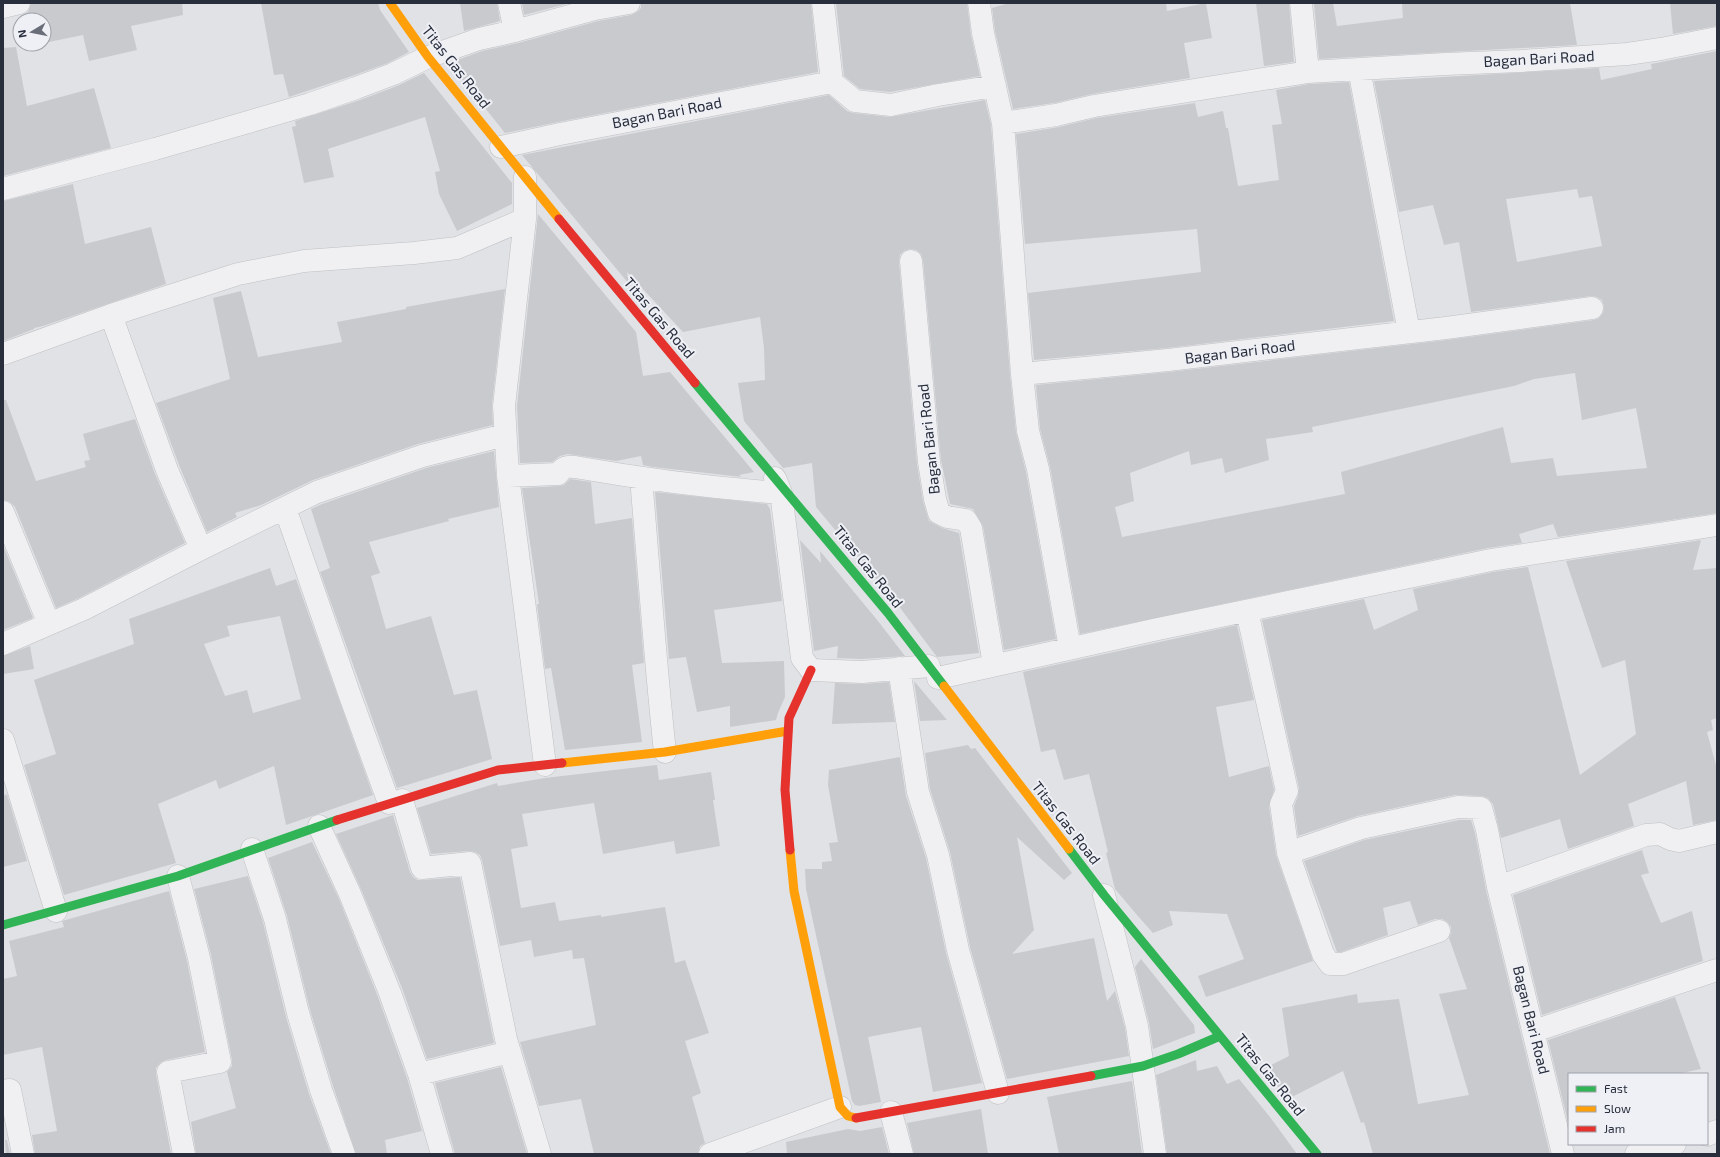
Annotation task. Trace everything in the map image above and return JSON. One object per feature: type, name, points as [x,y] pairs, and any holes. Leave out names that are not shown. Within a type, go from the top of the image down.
[{"type":"street","points":[[3,7],[19,3]]},
{"type":"street","name":"Titas Gas Road","points":[[390,3],[428,57],[525,177],[778,485],[888,613],[1104,895],[1317,1154]]},
{"type":"street","points":[[509,3],[515,31]]},
{"type":"street","points":[[3,189],[154,149],[310,104],[393,74],[428,57],[479,39],[595,10],[630,3]]},
{"type":"street","points":[[823,3],[832,82],[855,101],[891,105],[938,95],[995,86]]},
{"type":"street","points":[[978,3],[983,33],[1003,123],[1022,374],[1028,431],[1038,469],[1070,648]]},
{"type":"street","points":[[1301,3],[1308,72]]},
{"type":"street","name":"Bagan Bari Road","points":[[1003,123],[1056,115],[1094,106],[1308,72],[1445,64],[1521,62],[1627,54],[1661,50],[1717,38]]},
{"type":"street","points":[[1359,69],[1409,332]]},
{"type":"street","name":"Bagan Bari Road","points":[[501,147],[574,131],[832,82]]},
{"type":"street","points":[[525,177],[525,219],[504,406],[508,476],[545,765]]},
{"type":"street","points":[[3,354],[111,315],[238,274],[304,261],[414,253],[457,248],[525,219]]},
{"type":"street","name":"Bagan Bari Road","points":[[911,261],[929,462],[935,499],[939,513],[947,517],[966,520],[971,528],[994,665]]},
{"type":"street","name":"Bagan Bari Road","points":[[1022,374],[1168,360],[1409,332],[1592,308]]},
{"type":"street","points":[[111,315],[167,470],[201,549]]},
{"type":"street","points":[[3,644],[84,609],[317,492],[422,456],[506,435]]},
{"type":"street","points":[[508,476],[558,474],[562,468],[568,466],[641,478],[726,489],[778,485],[802,658],[811,670]]},
{"type":"street","points":[[641,478],[653,637],[665,752]]},
{"type":"street","points":[[285,508],[349,693],[396,801],[422,868],[470,863],[510,1052],[540,1154]]},
{"type":"street","points":[[3,512],[50,624]]},
{"type":"street","points":[[811,670],[862,672],[899,668],[933,672],[994,665],[1490,560],[1717,525]]},
{"type":"street","points":[[1247,611],[1287,791],[1281,804],[1288,852],[1323,954],[1330,964],[1343,964],[1439,931]]},
{"type":"street","points":[[899,668],[918,792],[938,856],[958,950],[998,1093]]},
{"type":"street","points":[[811,670],[789,718],[785,790],[794,890],[840,1107],[848,1116],[858,1119],[1143,1066],[1178,1054],[1220,1036]]},
{"type":"street","points":[[3,925],[178,876],[319,826],[498,770],[665,752],[788,731]]},
{"type":"street","points":[[3,740],[56,911]]},
{"type":"street","name":"Bagan Bari Road","points":[[1288,852],[1361,828],[1458,808],[1481,808],[1498,886],[1563,1154]]},
{"type":"street","points":[[319,826],[350,894],[390,993],[419,1074],[442,1154]]},
{"type":"street","points":[[1498,886],[1646,834],[1660,834],[1679,842],[1717,832]]},
{"type":"street","points":[[252,849],[275,919],[298,1013],[321,1090],[344,1154]]},
{"type":"street","points":[[178,876],[199,958],[220,1062],[168,1072],[184,1154]]},
{"type":"street","points":[[1104,895],[1137,1026],[1155,1154]]},
{"type":"street","points":[[1534,1031],[1717,970]]},
{"type":"street","points":[[419,1074],[510,1052]]},
{"type":"street","points":[[3,1091],[10,1090],[23,1154]]},
{"type":"street","points":[[710,1154],[840,1107]]},
{"type":"street","points":[[891,1112],[902,1154]]},
{"type":"street","points":[[1636,1154],[1671,1145]]},
{"type":"building","points":[[31,3],[182,3],[183,15],[131,26],[137,50],[89,61],[83,35],[52,41],[52,12],[28,12]]},
{"type":"building","points":[[261,3],[378,3],[380,10],[409,52],[388,63],[289,97],[283,74],[274,75]]},
{"type":"building","points":[[460,3],[497,3],[500,21],[464,31]]},
{"type":"building","points":[[522,3],[570,3],[524,15]]},
{"type":"building","points":[[641,3],[811,3],[818,72],[505,133],[449,63],[482,51],[518,43],[598,21],[631,15],[641,8]]},
{"type":"building","points":[[836,3],[967,3],[971,35],[980,76],[890,92],[860,89],[844,76]]},
{"type":"building","points":[[1009,3],[1166,3],[1167,11],[1206,3],[1212,38],[1184,43],[1190,78],[1013,109],[995,31],[992,8]]},
{"type":"building","points":[[1256,3],[1289,3],[1294,62],[1264,66]]},
{"type":"building","points":[[1314,3],[1333,3],[1337,26],[1403,18],[1402,3],[1570,3],[1577,45],[1319,59]]},
{"type":"building","points":[[1670,3],[1717,3],[1717,26],[1673,34]]},
{"type":"building","points":[[12,47],[12,52],[17,52],[27,106],[94,88],[111,148],[3,176],[3,48]]},
{"type":"building","points":[[1717,51],[1717,513],[1558,537],[1553,524],[1519,534],[1522,543],[1488,548],[1080,634],[1050,467],[1040,429],[1036,385],[1169,372],[1447,340],[1594,320],[1599,318],[1603,313],[1604,306],[1602,300],[1591,296],[1471,312],[1459,242],[1444,245],[1433,205],[1399,212],[1374,81],[1599,68],[1601,80],[1652,69],[1651,64]],"holes":[[[1577,189],[1579,198],[1592,196],[1602,246],[1517,262],[1506,199]],[[1575,373],[1582,420],[1636,408],[1647,468],[1557,476],[1553,458],[1511,463],[1503,427],[1341,472],[1345,494],[1122,537],[1115,507],[1134,501],[1130,473],[1189,451],[1191,465],[1222,458],[1225,473],[1269,460],[1266,439],[1313,432],[1312,427],[1514,386],[1534,379]]]},
{"type":"building","points":[[424,73],[512,183],[512,204],[457,231],[439,194],[435,172],[440,171],[425,117],[328,149],[334,177],[304,183],[292,127],[296,126],[295,121],[360,100],[397,86]]},
{"type":"building","points":[[1349,82],[1394,321],[1167,348],[1034,360],[1028,293],[1201,272],[1197,229],[1025,244],[1016,134],[1059,127],[1096,118],[1195,103],[1198,117],[1223,111],[1226,128],[1228,128],[1238,186],[1279,180],[1272,125],[1282,124],[1276,90],[1309,84]]},
{"type":"building","points":[[829,95],[847,111],[890,117],[985,100],[991,125],[1010,375],[1016,432],[1026,472],[1056,639],[1004,650],[983,526],[973,509],[950,504],[941,460],[923,260],[921,254],[916,250],[910,249],[904,251],[900,255],[899,262],[917,464],[923,501],[929,521],[942,528],[959,533],[979,653],[937,657],[898,605],[816,507],[812,463],[783,468],[744,421],[738,383],[765,380],[764,348],[760,317],[683,332],[627,272],[629,284],[522,155]]},
{"type":"building","points":[[73,184],[85,244],[151,227],[166,284],[34,328],[3,341],[3,201]]},
{"type":"building","points":[[538,214],[636,332],[643,376],[670,372],[754,472],[739,475],[742,477],[653,467],[643,465],[641,456],[616,461],[568,454],[560,456],[552,462],[520,463],[517,406]]},
{"type":"building","points":[[505,289],[492,405],[493,425],[418,444],[313,480],[261,505],[235,513],[237,517],[207,532],[179,465],[156,403],[230,379],[213,298],[241,291],[258,357],[342,342],[337,322],[406,309],[406,307]]},
{"type":"building","points":[[3,400],[6,400],[36,481],[86,467],[84,461],[90,460],[83,434],[135,419],[155,474],[185,543],[79,598],[56,608],[15,507],[10,502],[3,500]]},
{"type":"building","points":[[494,451],[499,507],[448,519],[449,521],[369,542],[380,573],[371,576],[386,629],[431,616],[454,695],[477,690],[492,759],[397,788],[320,572],[330,568],[311,509],[426,468]]},
{"type":"building","points":[[570,479],[591,482],[595,524],[632,518],[644,663],[632,665],[642,742],[565,750],[551,668],[545,669],[537,604],[539,604],[522,488],[559,486],[564,485]]},
{"type":"building","points":[[655,492],[767,504],[770,509],[782,601],[714,610],[722,663],[784,661],[785,697],[776,720],[730,727],[730,706],[697,712],[686,657],[669,659]]},
{"type":"building","points":[[800,540],[821,563],[820,551],[905,656],[862,659],[837,658],[838,646],[814,651]]},
{"type":"building","points":[[1701,540],[1693,570],[1717,568],[1717,718],[1711,720],[1713,730],[1707,732],[1717,769],[1717,820],[1693,825],[1686,781],[1628,804],[1634,826],[1568,849],[1560,819],[1501,838],[1493,804],[1488,798],[1482,796],[1455,795],[1358,816],[1298,836],[1294,806],[1299,788],[1262,620],[1364,599],[1374,630],[1418,610],[1413,589],[1493,572],[1528,567],[1580,775],[1636,734],[1625,660],[1602,668],[1566,561]]},
{"type":"building","points":[[3,545],[33,618],[3,630]]},
{"type":"building","points":[[270,568],[276,586],[296,579],[373,795],[286,825],[274,766],[219,789],[216,780],[158,804],[176,863],[64,895],[24,765],[56,754],[34,680],[134,644],[129,619]],"holes":[[[280,616],[301,699],[253,713],[247,690],[225,696],[204,644],[230,636],[227,626]]]},
{"type":"building","points":[[1237,625],[1254,700],[1216,707],[1229,777],[1269,766],[1274,790],[1269,806],[1276,855],[1313,961],[1206,997],[1198,976],[1244,959],[1227,914],[1169,911],[1173,925],[1153,933],[1115,889],[1106,853],[1108,852],[1089,774],[1064,780],[1055,749],[1041,752],[1023,672]]},
{"type":"building","points":[[30,646],[34,669],[3,674],[3,656]]},
{"type":"building","points":[[914,681],[947,720],[920,721]]},
{"type":"building","points":[[889,682],[895,722],[832,724],[835,683],[863,684]]},
{"type":"building","points":[[968,745],[971,749],[975,748],[1072,873],[1064,880],[1017,837],[1034,930],[1012,954],[1094,938],[1107,1001],[1115,991],[1125,1028],[1129,1056],[1007,1079],[970,947],[950,852],[930,789],[925,753]]},
{"type":"building","points":[[900,757],[906,796],[926,858],[946,953],[982,1083],[933,1092],[921,1027],[868,1037],[881,1102],[859,1106],[855,1105],[852,1101],[806,889],[805,869],[822,869],[822,862],[832,861],[829,843],[838,842],[828,785],[829,770]]},
{"type":"building","points":[[657,765],[659,780],[711,772],[715,800],[713,800],[720,846],[676,854],[674,841],[603,854],[594,803],[522,814],[528,846],[511,849],[521,908],[555,902],[559,921],[601,915],[601,917],[665,907],[675,963],[685,960],[709,1033],[685,1041],[701,1093],[692,1097],[705,1143],[700,1146],[698,1154],[594,1154],[581,1099],[539,1106],[520,1042],[596,1025],[584,958],[573,959],[572,950],[534,957],[531,940],[500,946],[480,855],[469,851],[431,854],[417,808],[497,783],[498,786],[545,778]]},
{"type":"building","points":[[7,794],[27,861],[3,867],[3,796]]},
{"type":"building","points":[[393,815],[410,872],[413,877],[418,880],[423,880],[460,877],[494,1043],[427,1059],[402,988],[361,889],[336,834]]},
{"type":"building","points":[[1459,820],[1471,820],[1475,833],[1486,890],[1550,1154],[1373,1154],[1364,1122],[1361,1123],[1343,1071],[1288,1099],[1263,1069],[1289,1056],[1282,1008],[1357,994],[1358,1003],[1399,999],[1418,1104],[1469,1095],[1439,994],[1467,989],[1449,938],[1451,927],[1442,919],[1435,919],[1418,925],[1410,901],[1383,908],[1388,935],[1341,952],[1337,952],[1304,861],[1364,840]]},
{"type":"building","points":[[312,842],[339,899],[378,997],[407,1078],[422,1131],[385,1140],[387,1154],[356,1154],[333,1086],[310,1010],[287,916],[268,858]]},
{"type":"building","points":[[1642,850],[1649,873],[1641,875],[1661,923],[1692,911],[1703,961],[1542,1015],[1513,895]]},
{"type":"building","points":[[248,876],[263,922],[286,1017],[309,1094],[331,1154],[196,1154],[191,1122],[236,1108],[227,1072],[232,1066],[232,1060],[211,955],[194,889]]},
{"type":"building","points":[[169,891],[187,961],[205,1052],[166,1060],[160,1063],[156,1068],[171,1154],[35,1154],[32,1135],[57,1131],[42,1047],[3,1055],[3,979],[17,976],[9,941],[64,927],[62,921]]},
{"type":"building","points":[[1141,959],[1194,1025],[1195,1033],[1153,1049],[1149,1023],[1135,967]]},
{"type":"building","points":[[1675,997],[1701,1069],[1682,1073],[1568,1073],[1568,1122],[1548,1040]]},
{"type":"building","points":[[1196,1060],[1197,1071],[1217,1066],[1227,1084],[1239,1079],[1270,1117],[1297,1154],[1167,1154],[1156,1075]]},
{"type":"building","points":[[501,1067],[527,1154],[455,1154],[435,1083]]},
{"type":"building","points":[[1132,1081],[1142,1154],[1059,1154],[1047,1097]]},
{"type":"building","points":[[981,1109],[988,1154],[914,1154],[907,1123]]},
{"type":"building","points":[[882,1127],[889,1154],[787,1154],[786,1142],[848,1129],[860,1131]]},
{"type":"building","points":[[5,1140],[7,1140],[10,1154],[6,1154]]},
{"type":"traffic: fast","points":[[695,383],[888,613],[944,686]]},
{"type":"traffic: fast","points":[[3,925],[178,876],[337,820]]},
{"type":"traffic: fast","points":[[1069,849],[1104,895],[1317,1154]]},
{"type":"traffic: fast","points":[[1091,1076],[1143,1066],[1178,1054],[1220,1036]]},
{"type":"traffic: slow","points":[[390,3],[428,57],[559,219]]},
{"type":"traffic: slow","points":[[944,686],[1069,849]]},
{"type":"traffic: slow","points":[[562,763],[665,752],[788,731]]},
{"type":"traffic: slow","points":[[790,850],[794,891],[840,1107],[848,1116],[856,1118]]},
{"type":"traffic: jam","points":[[559,219],[695,383]]},
{"type":"traffic: jam","points":[[790,850],[785,790],[789,718],[811,670]]},
{"type":"traffic: jam","points":[[337,820],[498,770],[562,763]]},
{"type":"traffic: jam","points":[[856,1118],[1091,1076]]}]
